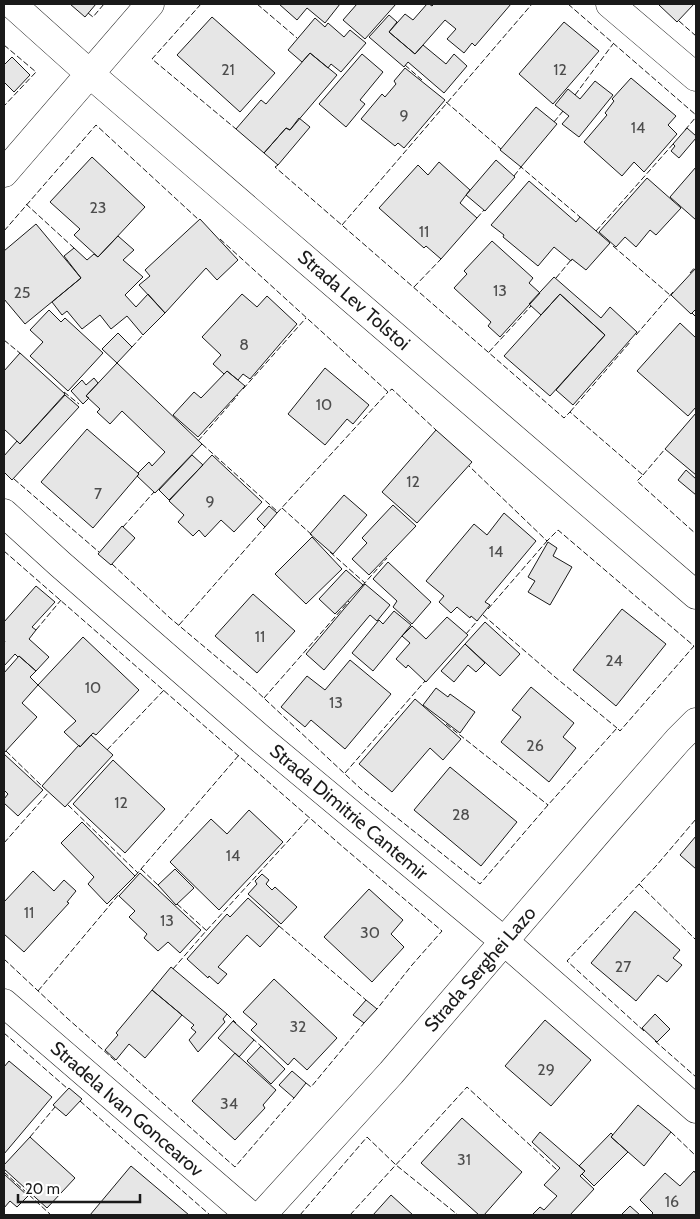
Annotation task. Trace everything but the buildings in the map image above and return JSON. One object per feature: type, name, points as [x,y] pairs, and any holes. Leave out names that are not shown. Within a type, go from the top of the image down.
[{"type":"street","name":"Strada Lev Tolstoi","points":[[12,4],[90,74],[696,595]]},
{"type":"street","points":[[4,173],[150,4]]},
{"type":"street","points":[[610,4],[696,77]]},
{"type":"street","name":"Strada Dimitrie Cantemir","points":[[4,513],[262,740],[505,942],[696,1109]]},
{"type":"street","name":"Strada Serghei Lazo","points":[[262,1215],[391,1073],[615,812],[696,722]]},
{"type":"street","name":"Stradela Ivan Goncearov","points":[[4,1002],[250,1215]]},
{"type":"fence","points":[[88,13],[93,17],[104,4]]},
{"type":"fence","points":[[201,4],[152,59],[236,129]]},
{"type":"fence","points":[[257,4],[297,38]]},
{"type":"fence","points":[[342,225],[532,4]]},
{"type":"fence","points":[[568,4],[696,115]]},
{"type":"fence","points":[[679,21],[696,36]]},
{"type":"fence","points":[[575,95],[613,44]]},
{"type":"fence","points":[[4,45],[36,72],[4,106]]},
{"type":"fence","points":[[405,65],[422,80]]},
{"type":"fence","points":[[446,102],[501,149]]},
{"type":"fence","points":[[554,122],[563,111]]},
{"type":"fence","points":[[685,130],[696,117]]},
{"type":"fence","points":[[4,231],[96,125],[199,220]]},
{"type":"fence","points":[[596,231],[674,143]]},
{"type":"fence","points":[[278,165],[275,167],[564,418],[570,412],[643,475],[637,481],[696,534]]},
{"type":"fence","points":[[514,176],[521,167],[580,217]]},
{"type":"fence","points":[[26,204],[74,248]]},
{"type":"fence","points":[[477,218],[484,210]]},
{"type":"fence","points":[[220,239],[388,392],[392,389],[436,430]]},
{"type":"fence","points":[[613,246],[670,295]]},
{"type":"fence","points":[[414,287],[441,259]]},
{"type":"fence","points":[[556,278],[571,260]]},
{"type":"fence","points":[[690,273],[696,266]]},
{"type":"fence","points":[[636,335],[673,292]]},
{"type":"fence","points":[[489,352],[531,306]]},
{"type":"fence","points":[[692,313],[696,317]]},
{"type":"fence","points":[[243,389],[306,318]]},
{"type":"fence","points":[[132,347],[143,335]]},
{"type":"fence","points":[[4,340],[21,354]]},
{"type":"fence","points":[[570,412],[631,341]]},
{"type":"fence","points":[[64,392],[79,404]]},
{"type":"fence","points":[[277,513],[388,392]]},
{"type":"fence","points":[[198,441],[238,395]]},
{"type":"fence","points":[[202,444],[278,512]]},
{"type":"fence","points":[[643,475],[665,449]]},
{"type":"fence","points":[[112,564],[170,618],[251,686],[361,789],[480,884],[617,728],[620,731],[694,646],[558,530],[547,541],[469,466]]},
{"type":"fence","points":[[14,479],[99,552]]},
{"type":"fence","points":[[123,527],[154,492]]},
{"type":"fence","points":[[282,508],[312,535]]},
{"type":"fence","points":[[179,625],[265,527]]},
{"type":"fence","points":[[488,609],[547,541]]},
{"type":"fence","points":[[4,551],[442,931],[377,1009]]},
{"type":"fence","points":[[330,552],[365,583]]},
{"type":"fence","points":[[362,586],[387,558]]},
{"type":"fence","points":[[36,630],[61,600]]},
{"type":"fence","points":[[264,698],[349,601]]},
{"type":"fence","points":[[483,615],[617,728]]},
{"type":"fence","points":[[466,634],[478,620]]},
{"type":"fence","points":[[345,773],[425,681]]},
{"type":"fence","points":[[107,750],[164,690]]},
{"type":"fence","points":[[446,724],[548,805]]},
{"type":"fence","points":[[6,751],[42,786]]},
{"type":"fence","points":[[135,876],[239,755]]},
{"type":"fence","points":[[4,843],[49,792]]},
{"type":"fence","points":[[68,805],[138,873]]},
{"type":"fence","points":[[173,969],[310,817]]},
{"type":"fence","points":[[644,1031],[567,961],[656,866],[696,819]]},
{"type":"fence","points":[[141,869],[158,885]]},
{"type":"fence","points":[[639,884],[696,940]]},
{"type":"fence","points":[[38,991],[120,893]]},
{"type":"fence","points":[[177,904],[207,931]]},
{"type":"fence","points":[[279,926],[366,1000]]},
{"type":"fence","points":[[4,959],[67,1018],[235,1167],[294,1098]]},
{"type":"fence","points":[[227,1014],[236,1023]]},
{"type":"fence","points":[[306,1083],[311,1087],[364,1023]]},
{"type":"fence","points":[[4,1033],[68,1089]]},
{"type":"fence","points":[[252,1038],[263,1048]]},
{"type":"fence","points":[[655,1041],[696,1077]]},
{"type":"fence","points":[[350,1215],[467,1087],[557,1170]]},
{"type":"fence","points":[[80,1101],[210,1215]]},
{"type":"fence","points":[[30,1137],[55,1107]]},
{"type":"fence","points":[[671,1132],[696,1156]]},
{"type":"fence","points":[[300,1215],[367,1137],[396,1165],[458,1215]]},
{"type":"fence","points":[[4,1172],[51,1215]]}]
